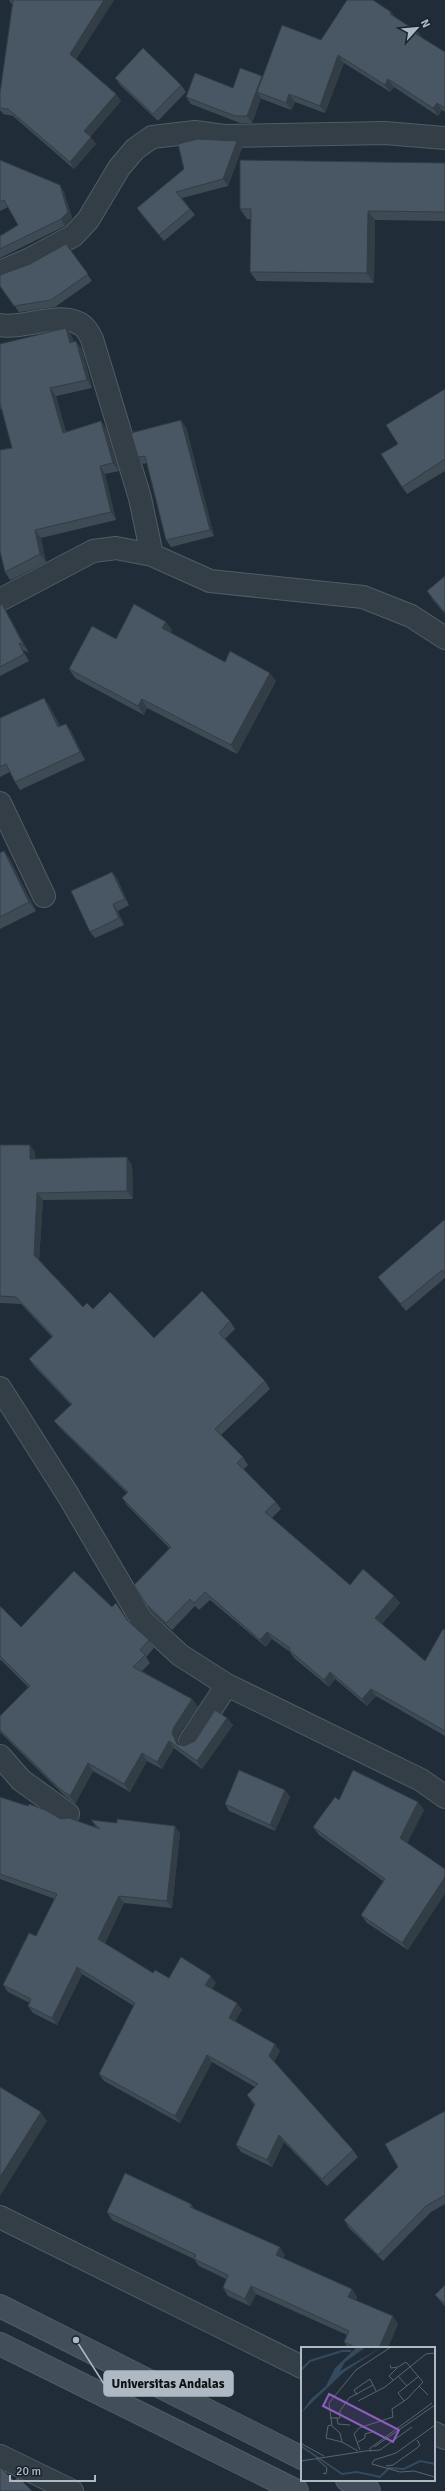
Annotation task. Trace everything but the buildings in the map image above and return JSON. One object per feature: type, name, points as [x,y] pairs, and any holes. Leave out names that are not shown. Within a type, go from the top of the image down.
[{"type":"street","points":[[0,272],[30,259],[73,236],[88,220],[119,168],[135,149],[152,137],[195,132],[224,136],[384,133],[445,138]]},
{"type":"street","points":[[0,325],[54,319],[83,325],[92,339],[140,498],[152,555]]},
{"type":"street","points":[[0,600],[93,551],[116,548],[152,555],[210,581],[363,596],[411,616],[445,638]]},
{"type":"street","points":[[0,803],[44,896]]},
{"type":"street","points":[[0,1388],[68,1495],[141,1619],[180,1654],[227,1684],[421,1780],[445,1797]]},
{"type":"street","points":[[190,1741],[227,1684]]},
{"type":"street","points":[[0,1756],[21,1780],[68,1814]]},
{"type":"street","points":[[0,2217],[301,2367]]},
{"type":"street","points":[[0,2306],[301,2457]]},
{"type":"street","points":[[0,2344],[297,2491]]},
{"type":"street","points":[[435,2433],[445,2438]]},
{"type":"street","points":[[0,2456],[72,2491]]},
{"type":"street","points":[[349,2481],[368,2491]]},
{"type":"place","name":"Universitas Andalas","points":[[76,2340]]}]
